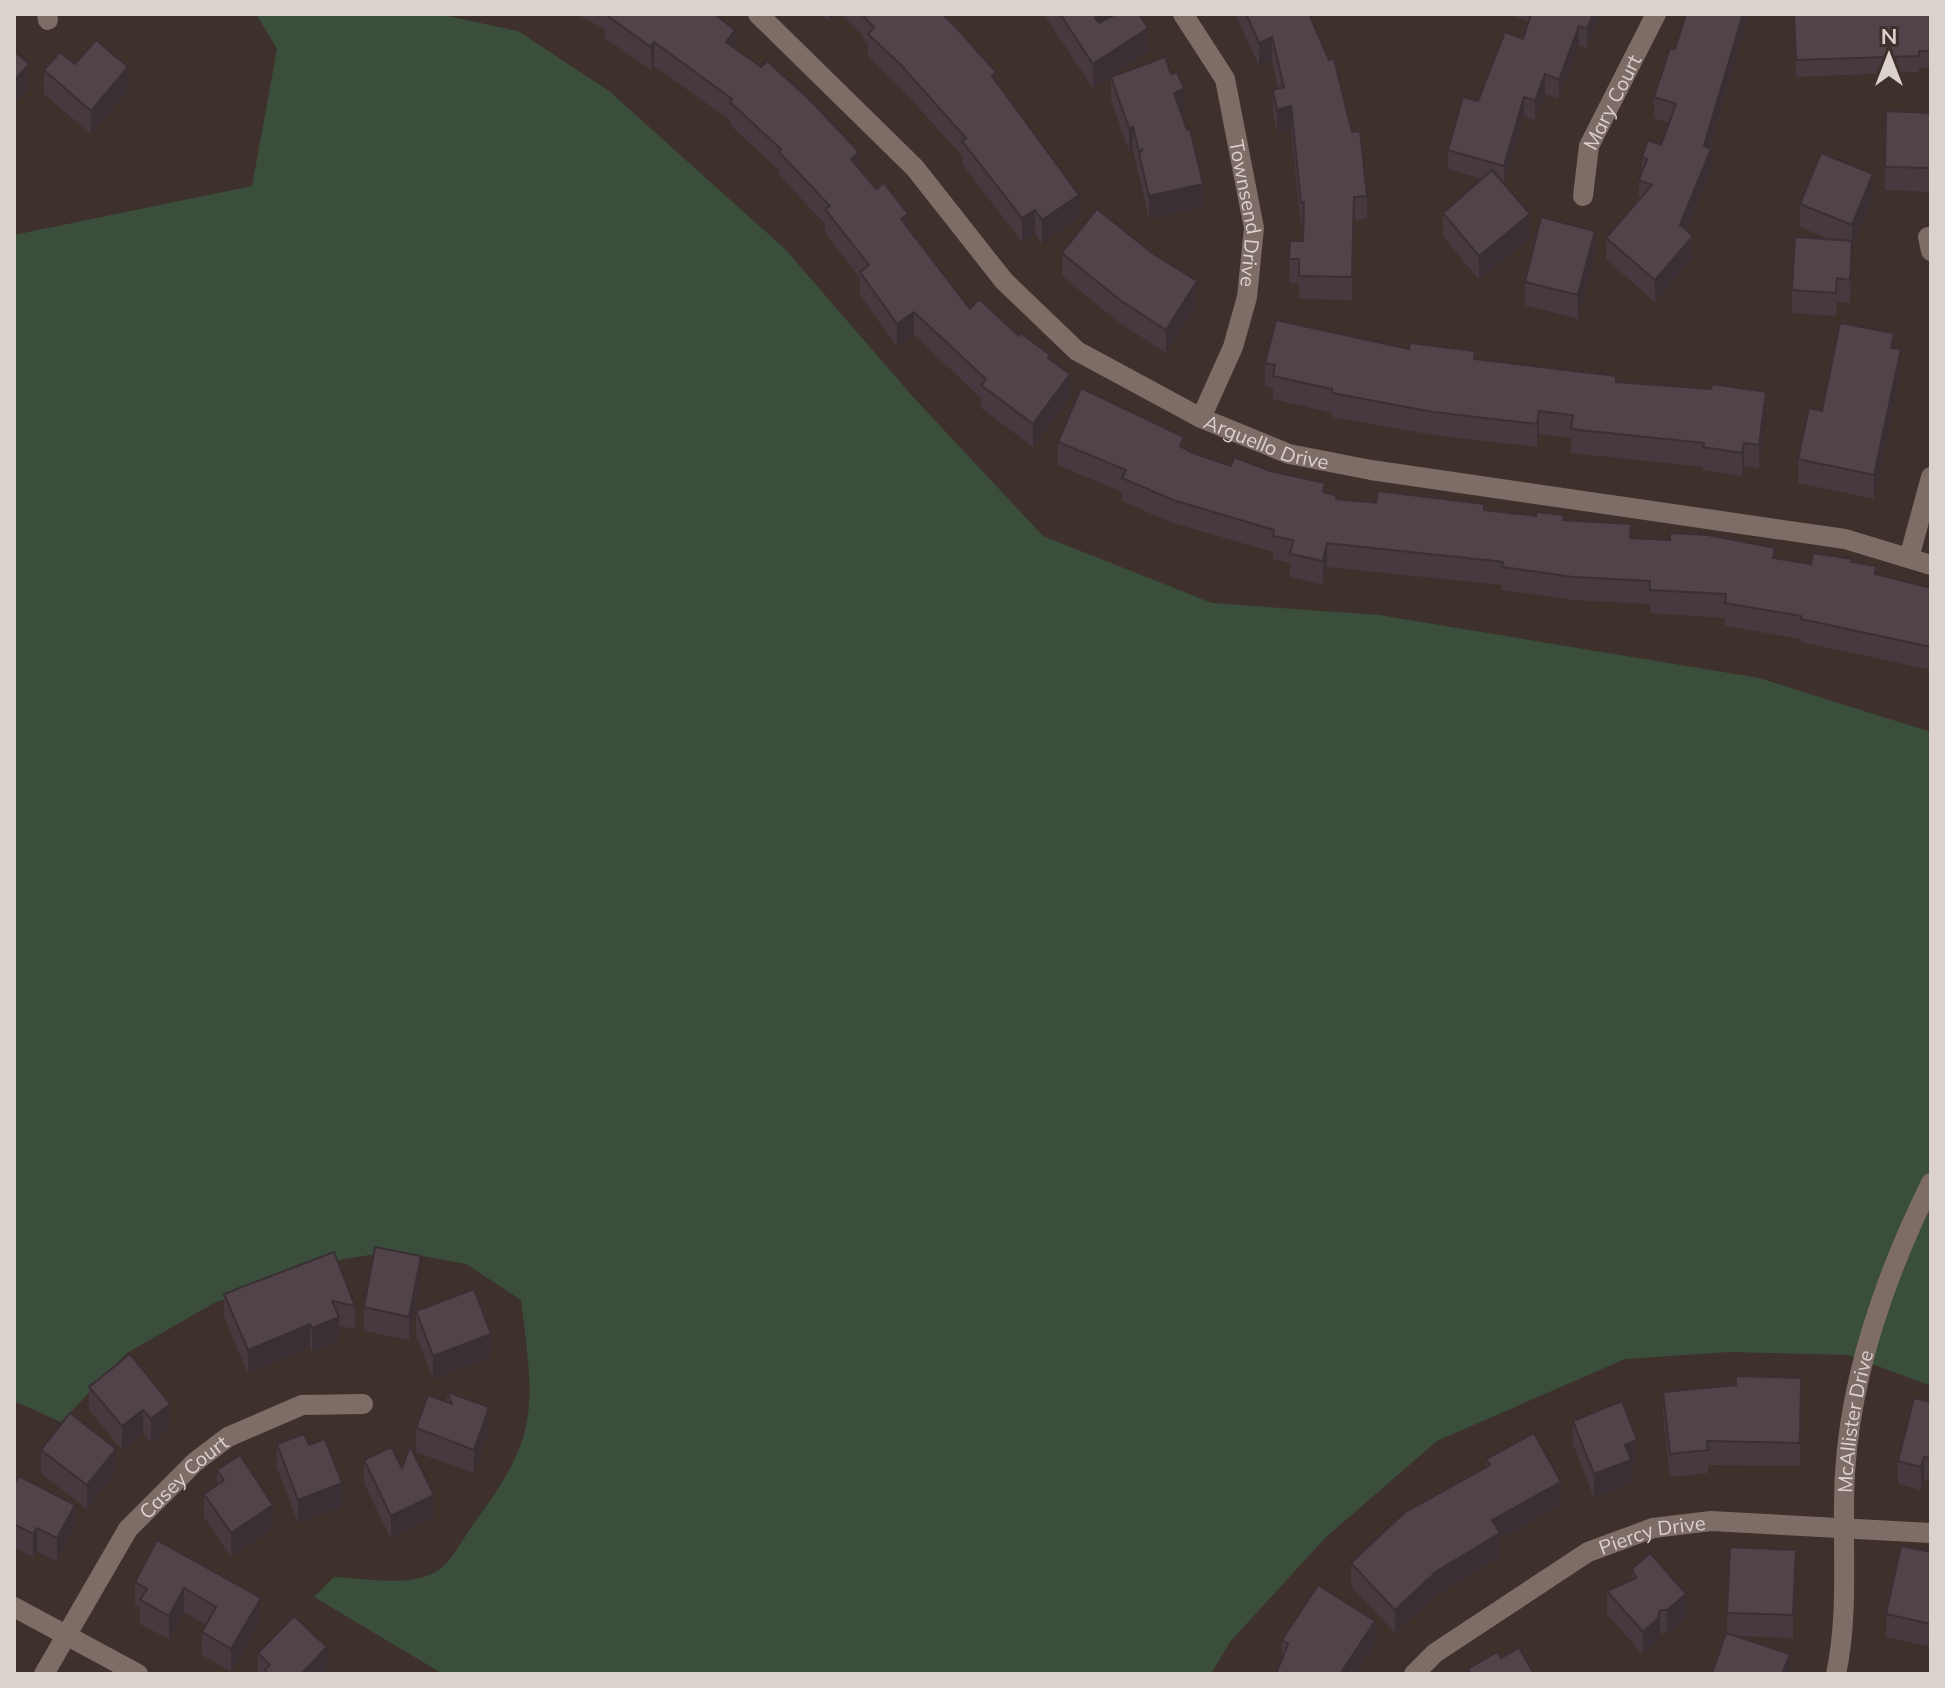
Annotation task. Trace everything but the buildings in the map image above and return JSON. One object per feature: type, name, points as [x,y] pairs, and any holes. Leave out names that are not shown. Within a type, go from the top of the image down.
[{"type":"street","name":"Arguello Drive","points":[[758,14],[915,168],[1004,281],[1077,351],[1201,418],[1289,454],[1371,470],[1845,539],[1931,565]]},
{"type":"street","name":"Townsend Drive","points":[[1183,14],[1225,79],[1254,228],[1247,297],[1233,347],[1201,418]]},
{"type":"street","name":"Mary Court","points":[[1583,196],[1589,146],[1656,14]]},
{"type":"street","points":[[1909,558],[1931,477]]},
{"type":"street","name":"McAllister Drive","points":[[1836,1674],[1841,1630],[1848,1442],[1859,1385],[1901,1244],[1931,1183]]},
{"type":"street","name":"Casey Court","points":[[44,1674],[128,1529],[195,1462],[228,1437],[302,1405],[363,1404]]},
{"type":"street","name":"Piercy Drive","points":[[1414,1674],[1435,1653],[1588,1552],[1653,1528],[1711,1521],[1931,1533]]},
{"type":"street","points":[[14,1607],[138,1674]]},
{"type":"green space","points":[[256,14],[438,14],[518,31],[609,91],[785,249],[914,398],[1043,536],[1212,603],[1379,615],[1759,678],[1931,732],[1931,1386],[1848,1355],[1730,1352],[1625,1359],[1437,1441],[1325,1538],[1230,1642],[1211,1674],[443,1674],[314,1597],[334,1577],[401,1581],[437,1571],[457,1549],[511,1466],[522,1441],[530,1394],[521,1300],[466,1264],[394,1251],[327,1262],[214,1303],[127,1353],[61,1422],[14,1401],[14,235],[252,186],[277,49]]}]
